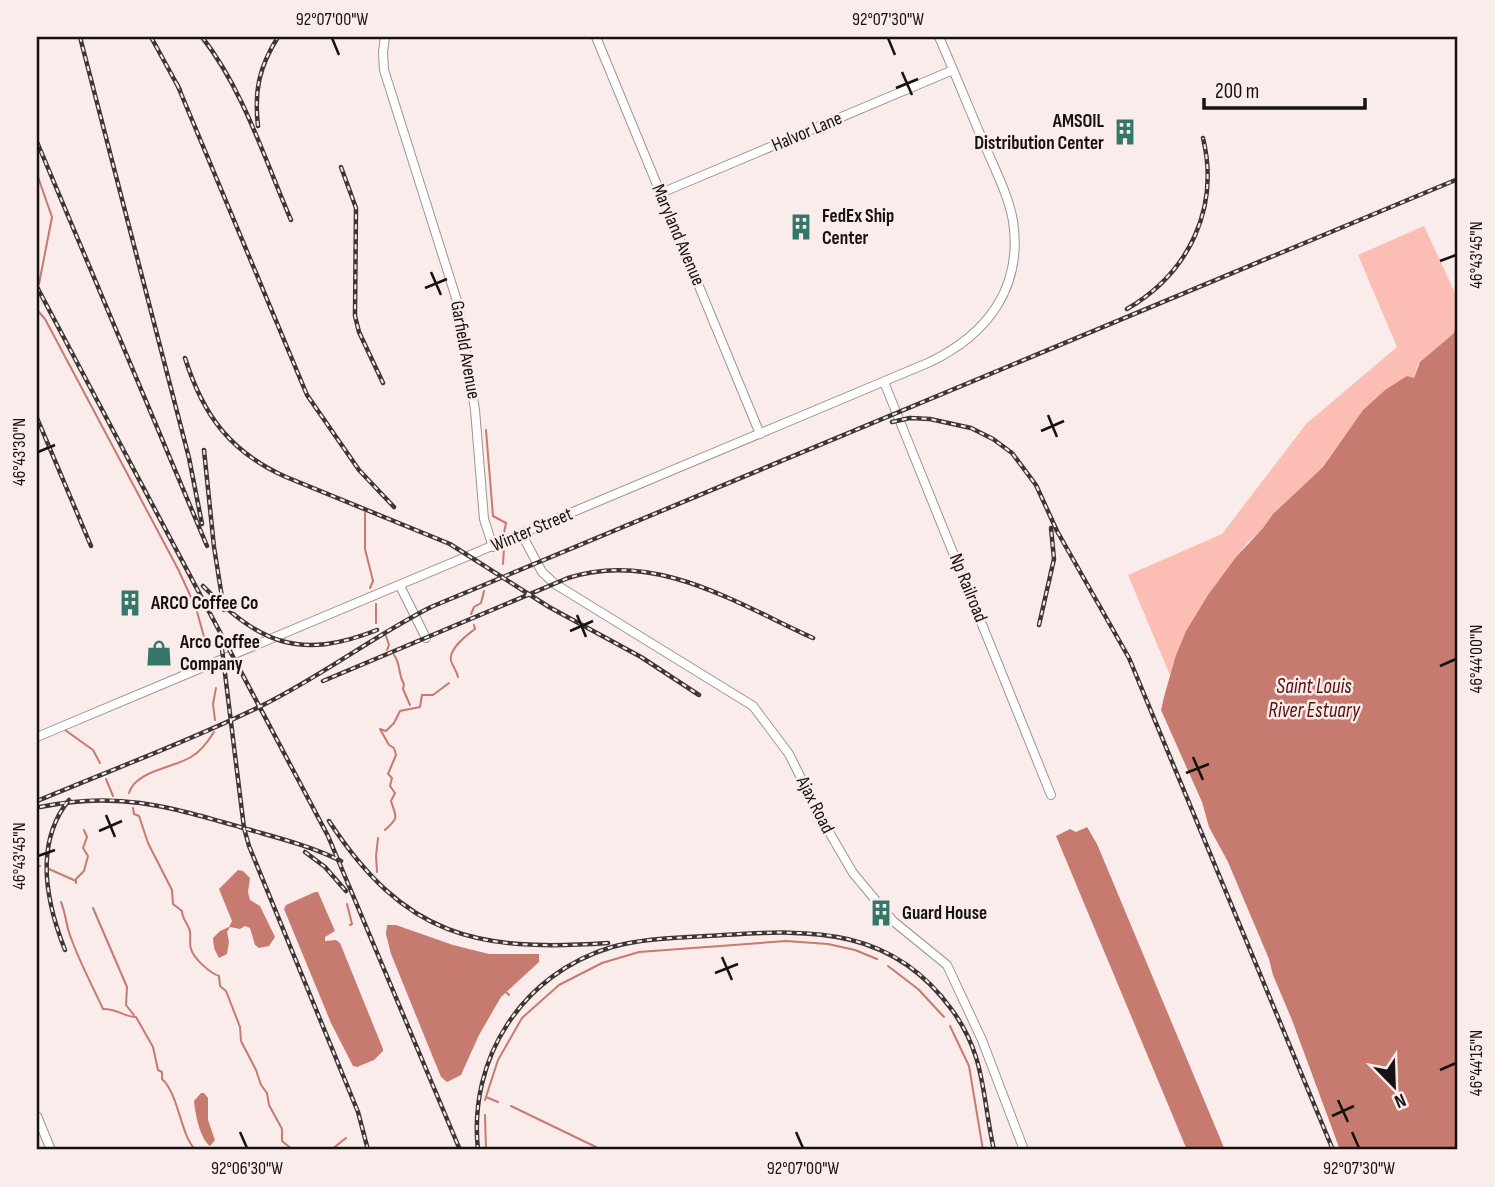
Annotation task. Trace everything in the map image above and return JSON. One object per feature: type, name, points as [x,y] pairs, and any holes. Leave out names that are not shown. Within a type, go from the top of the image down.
[{"type":"street","name":"Garfield Avenue","points":[[385,37],[384,70],[458,304],[475,410],[485,523],[493,547]]},
{"type":"street","name":"Maryland Avenue","points":[[596,37],[760,434]]},
{"type":"street","name":"Winter Street","points":[[37,737],[760,434],[781,429],[962,345],[988,320],[1004,293],[1014,253],[1011,215],[939,37]]},
{"type":"street","name":"Halvor Lane","points":[[661,193],[953,71]]},
{"type":"street","name":"Np Railroad","points":[[884,382],[1051,795]]},
{"type":"street","name":"Ajax Road","points":[[522,535],[542,572],[555,584],[753,706],[789,754],[822,820],[853,873],[893,921],[947,965],[982,1040],[1024,1150]]},
{"type":"street","points":[[400,586],[426,638]]},
{"type":"street","points":[[37,1116],[51,1150]]},
{"type":"shaded area","points":[[1424,226],[1455,293],[1458,293],[1458,324],[1453,334],[1418,364],[1414,378],[1385,390],[1363,410],[1323,467],[1273,514],[1247,543],[1214,587],[1175,658],[1170,675],[1128,575],[1222,534],[1306,424],[1397,347],[1358,255]]},
{"type":"water","name":"Saint Louis River Estuary","points":[[1458,324],[1458,1150],[1340,1150],[1269,959],[1228,862],[1209,827],[1202,802],[1161,710],[1175,658],[1186,631],[1236,557],[1273,514],[1323,467],[1363,410],[1385,390],[1407,376],[1414,378],[1420,362],[1453,334]]},
{"type":"water","points":[[1087,827],[1097,844],[1225,1150],[1187,1150],[1056,836],[1070,829],[1076,832]]},
{"type":"water","points":[[238,870],[250,878],[250,900],[260,906],[275,937],[269,946],[259,948],[255,945],[250,928],[230,927],[227,932],[227,954],[219,958],[213,938],[229,927],[232,921],[219,889]]},
{"type":"water","points":[[318,892],[335,931],[325,937],[325,941],[336,940],[340,943],[383,1049],[374,1060],[357,1067],[353,1066],[331,1023],[284,909],[286,905]]},
{"type":"water","points":[[387,925],[396,925],[453,945],[489,954],[539,954],[539,962],[501,997],[479,1035],[461,1075],[447,1082],[441,1077],[391,954],[386,934]]},
{"type":"water","points":[[201,1093],[208,1098],[208,1120],[215,1140],[210,1146],[201,1132],[194,1101]]},
{"type":"waterway","points":[[37,174],[52,217],[39,284]]},
{"type":"waterway","points":[[37,305],[178,569],[196,608],[206,644]]},
{"type":"waterway","points":[[486,430],[493,516],[506,523],[504,533]]},
{"type":"waterway","points":[[365,513],[365,549],[373,581],[370,588]]},
{"type":"waterway","points":[[503,564],[504,548]]},
{"type":"waterway","points":[[471,614],[474,607],[481,603],[484,591]]},
{"type":"waterway","points":[[376,604],[376,623]]},
{"type":"waterway","points":[[458,677],[451,661],[452,652],[475,629],[474,625]]},
{"type":"waterway","points":[[386,636],[389,645],[387,650]]},
{"type":"waterway","points":[[394,655],[410,705]]},
{"type":"waterway","points":[[385,830],[396,817],[391,801],[395,793],[390,786],[392,778],[388,774],[396,755],[380,729],[386,731],[400,711],[420,707],[422,695],[433,695],[449,683]]},
{"type":"waterway","points":[[215,720],[213,704],[216,688]]},
{"type":"waterway","points":[[65,730],[93,750],[100,763]]},
{"type":"waterway","points":[[129,793],[133,786],[147,775],[194,755],[214,732]]},
{"type":"waterway","points":[[106,779],[113,796]]},
{"type":"waterway","points":[[133,808],[172,890],[173,904],[182,911],[189,929],[190,947],[195,957],[219,976],[220,986],[226,991],[240,1027],[241,1041],[282,1129],[282,1141],[293,1150]]},
{"type":"waterway","points":[[76,883],[76,879],[84,871],[88,856],[83,848],[87,837],[84,830]]},
{"type":"waterway","points":[[377,872],[378,838]]},
{"type":"waterway","points":[[49,869],[76,881]]},
{"type":"waterway","points":[[61,902],[69,934],[103,1009],[136,1017],[153,1047],[158,1070],[162,1072],[162,1079],[168,1086],[187,1136],[196,1150]]},
{"type":"waterway","points":[[347,904],[352,924],[350,925]]},
{"type":"waterway","points":[[93,908],[127,987],[126,1005],[134,1015]]},
{"type":"waterway","points":[[485,1100],[498,1060],[522,1018],[559,985],[602,963],[639,952],[786,941],[828,944],[855,950],[877,959]]},
{"type":"waterway","points":[[888,966],[918,989],[944,1017]]},
{"type":"waterway","points":[[506,992],[509,995]]},
{"type":"waterway","points":[[950,1026],[969,1066],[983,1150]]},
{"type":"waterway","points":[[486,1097],[498,1102]]},
{"type":"waterway","points":[[511,1106],[596,1147]]},
{"type":"waterway","points":[[485,1115],[486,1150]]},
{"type":"waterway","points":[[331,1150],[346,1138]]},
{"type":"railway","points":[[80,37],[189,458],[202,524]]},
{"type":"railway","points":[[151,37],[180,90]]},
{"type":"railway","points":[[202,37],[241,102],[291,220]]},
{"type":"railway","points":[[258,126],[259,80],[278,37]]},
{"type":"railway","points":[[177,84],[307,395],[359,470],[394,507]]},
{"type":"railway","points":[[1127,309],[1167,277],[1183,258],[1195,236],[1207,189],[1203,138]]},
{"type":"railway","points":[[37,142],[207,546]]},
{"type":"railway","points":[[341,167],[356,208],[355,316],[359,332],[383,383]]},
{"type":"railway","points":[[37,801],[259,707],[431,607],[1458,179]]},
{"type":"railway","points":[[37,287],[328,836],[460,1150]]},
{"type":"railway","points":[[185,358],[200,397],[210,414],[221,430],[249,456],[286,477],[450,544],[549,607],[641,657],[699,695]]},
{"type":"railway","points":[[37,418],[91,546]]},
{"type":"railway","points":[[892,422],[910,418],[930,419],[971,428],[1012,453],[1036,485],[1057,531],[1129,658],[1333,1150]]},
{"type":"railway","points":[[204,450],[214,547],[224,610]]},
{"type":"railway","points":[[1039,625],[1054,559],[1051,528]]},
{"type":"railway","points":[[323,681],[568,578],[600,571],[663,575],[694,584],[813,638]]},
{"type":"railway","points":[[203,586],[243,621],[282,641],[302,645],[325,644],[377,630]]},
{"type":"railway","points":[[222,649],[244,828],[249,846],[358,1112],[368,1150]]},
{"type":"railway","points":[[65,950],[49,893],[47,854],[58,817],[69,800]]},
{"type":"railway","points":[[40,807],[93,800],[165,807],[291,842],[341,861]]},
{"type":"railway","points":[[329,821],[357,860],[386,890],[416,913],[448,929],[482,939],[519,944],[608,943]]},
{"type":"railway","points":[[305,852],[325,867],[346,891]]},
{"type":"railway","points":[[478,1150],[477,1116],[482,1083],[492,1052],[527,999],[552,977],[580,960],[625,944],[667,938],[756,933],[819,934],[849,940],[877,949],[904,963],[929,983],[952,1010],[971,1044],[981,1078],[994,1150]]},
{"type":"place","name":"AMSOIL Distribution Center","points":[[1125,132]]},
{"type":"place","name":"FedEx Ship Center","points":[[801,227]]},
{"type":"place","name":"ARCO Coffee Co","points":[[130,603]]},
{"type":"place","name":"Arco Coffee Company","points":[[159,653]]},
{"type":"place","name":"Guard House","points":[[881,913]]}]
